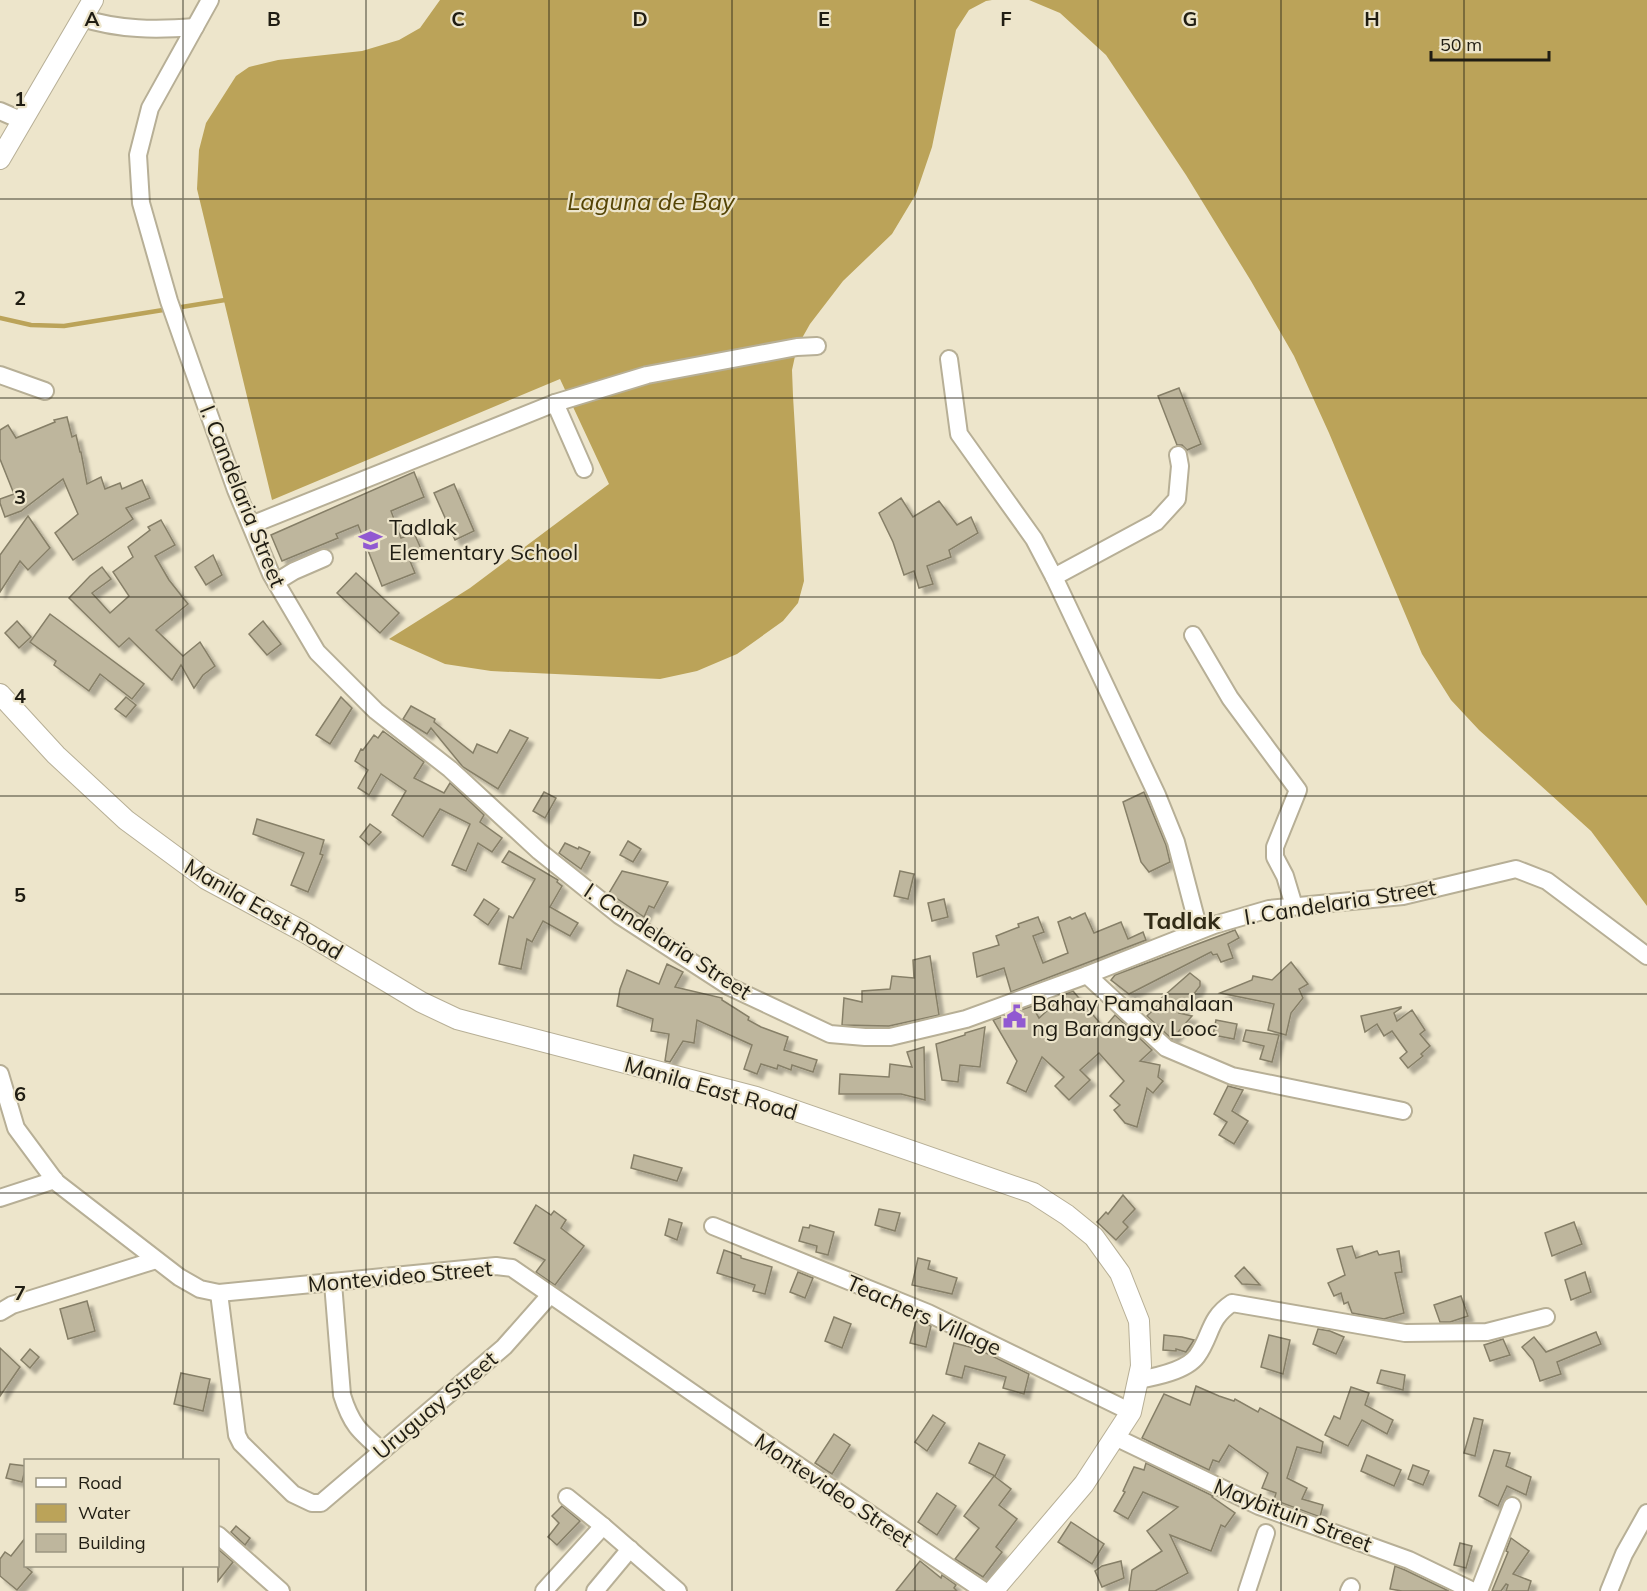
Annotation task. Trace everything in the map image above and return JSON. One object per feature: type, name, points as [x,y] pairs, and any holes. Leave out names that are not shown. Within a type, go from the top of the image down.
[{"type":"main road","points":[[0,159],[93,0]]},
{"type":"main road","name":"Manila East Road","points":[[0,694],[56,755],[126,820],[206,879],[306,933],[430,1006],[457,1019],[756,1097],[1033,1193],[1067,1215],[1094,1237],[1120,1273],[1139,1321],[1141,1366],[1131,1412],[1084,1484],[993,1591]]},
{"type":"street","name":"I. Candelaria Street","points":[[210,0],[150,108],[138,155],[141,203],[169,302],[236,490],[276,582],[317,652],[376,711],[450,769],[539,851],[619,915],[730,987],[830,1034],[865,1037],[890,1037],[966,1018],[1087,975],[1199,930],[1269,909],[1403,896],[1516,869],[1547,880],[1647,956]]},
{"type":"street","points":[[82,18],[122,27],[158,29],[195,27]]},
{"type":"street","points":[[0,111],[23,121]]},
{"type":"street","points":[[251,525],[555,403],[646,375],[797,347],[817,346]]},
{"type":"street","points":[[949,360],[959,434],[1034,539],[1054,577],[1157,795],[1176,842],[1199,930]]},
{"type":"street","points":[[0,375],[45,392]]},
{"type":"street","points":[[555,403],[584,469]]},
{"type":"street","points":[[1054,577],[1156,522],[1177,499],[1180,466],[1178,455]]},
{"type":"street","points":[[276,582],[324,558]]},
{"type":"street","points":[[1193,635],[1230,698],[1298,790],[1275,847],[1275,857],[1285,876],[1294,906]]},
{"type":"street","points":[[1087,975],[1166,1048],[1232,1076],[1403,1111]]},
{"type":"street","name":"Montevideo Street","points":[[0,1074],[16,1128],[55,1180],[179,1277],[200,1288],[219,1293],[496,1266],[512,1268],[984,1591]]},
{"type":"street","points":[[0,1198],[55,1180]]},
{"type":"street","name":"Teachers Village","points":[[713,1227],[928,1313],[1131,1412]]},
{"type":"street","points":[[0,1312],[12,1305],[156,1260]]},
{"type":"street","points":[[333,1283],[342,1395],[347,1412],[356,1428],[381,1450]]},
{"type":"street","name":"Uruguay Street","points":[[219,1293],[237,1435],[241,1443],[293,1494],[312,1503],[321,1503],[504,1347],[550,1295]]},
{"type":"street","points":[[1138,1380],[1168,1374],[1196,1358],[1220,1312],[1232,1303],[1404,1333],[1488,1332],[1546,1317]]},
{"type":"street","name":"Maybituin Street","points":[[1115,1437],[1259,1506],[1409,1560],[1473,1591]]},
{"type":"street","points":[[567,1497],[678,1591]]},
{"type":"street","points":[[1479,1591],[1512,1506]]},
{"type":"street","points":[[1611,1590],[1624,1554],[1647,1513]]},
{"type":"street","points":[[544,1591],[603,1526]]},
{"type":"street","points":[[1247,1591],[1266,1533]]},
{"type":"street","points":[[219,1536],[281,1591]]},
{"type":"street","points":[[595,1591],[630,1549]]},
{"type":"water","name":"Laguna de Bay","points":[[440,0],[992,0],[969,10],[956,30],[932,147],[916,194],[892,234],[843,281],[810,324],[797,347],[792,370],[804,581],[798,603],[783,621],[737,654],[697,671],[660,679],[491,671],[445,664],[389,639],[470,588],[609,484],[560,379],[272,500],[197,189],[199,150],[206,123],[236,76],[249,67],[278,60],[362,51],[399,40],[420,28]]},
{"type":"water","points":[[1029,0],[1647,0],[1647,906],[1591,831],[1479,730],[1451,700],[1422,654],[1294,356],[1251,281],[1186,175],[1106,55],[1060,13]]},
{"type":"building","points":[[1179,388],[1201,444],[1187,450],[1182,445],[1177,445],[1158,396]]},
{"type":"building","points":[[67,417],[72,437],[76,435],[87,484],[101,477],[105,489],[120,483],[122,489],[142,480],[150,498],[126,508],[133,519],[73,560],[55,533],[78,514],[63,479],[21,511],[5,517],[0,503],[0,499],[14,494],[0,459],[0,430],[8,425],[16,438],[55,422],[54,420]]},
{"type":"building","points":[[414,472],[424,497],[391,511],[401,538],[414,533],[422,551],[408,556],[415,573],[382,586],[358,525],[336,534],[338,538],[282,561],[271,535]]},
{"type":"building","points":[[454,484],[474,531],[455,540],[434,493]]},
{"type":"building","points":[[901,498],[913,517],[939,501],[957,525],[971,517],[978,533],[949,550],[951,557],[927,566],[933,584],[919,588],[914,571],[904,575],[893,542],[879,513]]},
{"type":"building","points":[[28,516],[50,548],[28,570],[20,561],[0,592],[0,555]]},
{"type":"building","points":[[161,520],[175,545],[155,556],[169,580],[188,604],[156,630],[183,656],[200,642],[215,666],[203,675],[194,688],[181,665],[172,680],[129,638],[119,647],[69,598],[102,567],[111,579],[92,593],[110,613],[129,596],[113,572],[133,557],[128,547],[150,530],[148,527]]},
{"type":"building","points":[[213,555],[222,575],[206,585],[195,567]]},
{"type":"building","points":[[356,573],[399,613],[380,633],[337,593]]},
{"type":"building","points":[[50,614],[144,684],[132,699],[100,674],[89,691],[54,665],[56,661],[30,642]]},
{"type":"building","points":[[17,621],[31,637],[19,648],[5,633]]},
{"type":"building","points":[[263,621],[281,644],[267,655],[249,634]]},
{"type":"building","points":[[126,697],[136,705],[126,717],[115,709]]},
{"type":"building","points":[[341,697],[352,708],[330,744],[316,735]]},
{"type":"building","points":[[411,706],[435,719],[434,722],[473,753],[477,744],[497,753],[510,730],[528,738],[498,789],[463,767],[431,728],[427,734],[403,719]]},
{"type":"building","points":[[383,731],[424,762],[414,778],[444,793],[450,783],[484,815],[480,822],[502,838],[492,852],[478,843],[466,871],[452,865],[470,824],[440,809],[423,837],[392,815],[406,791],[381,774],[369,795],[358,788],[368,770],[355,761],[361,749],[363,750],[374,735],[378,738]]},
{"type":"building","points":[[544,792],[556,798],[545,818],[533,811]]},
{"type":"building","points":[[1144,792],[1166,845],[1170,862],[1149,872],[1141,862],[1123,802]]},
{"type":"building","points":[[257,819],[324,840],[320,854],[323,855],[308,892],[291,885],[304,853],[253,834]]},
{"type":"building","points":[[370,824],[381,832],[369,845],[360,837]]},
{"type":"building","points":[[628,841],[641,849],[633,862],[620,855]]},
{"type":"building","points":[[565,843],[590,852],[581,869],[559,853]]},
{"type":"building","points":[[509,851],[558,880],[557,882],[562,886],[550,907],[578,923],[570,936],[543,921],[532,942],[527,939],[521,969],[499,964],[509,916],[513,918],[535,879],[502,862]]},
{"type":"building","points":[[622,871],[668,882],[654,908],[649,906],[644,917],[609,893]]},
{"type":"building","points":[[900,871],[914,874],[908,899],[894,896]]},
{"type":"building","points":[[484,899],[499,909],[488,925],[474,915]]},
{"type":"building","points":[[944,899],[948,917],[932,921],[928,903]]},
{"type":"building","points":[[1085,913],[1094,933],[1121,922],[1128,939],[1143,932],[1146,940],[1011,992],[1004,968],[977,977],[973,953],[999,945],[996,936],[1019,927],[1018,924],[1038,917],[1044,932],[1033,936],[1043,963],[1068,953],[1058,922]]},
{"type":"building","points":[[1235,930],[1239,938],[1228,944],[1233,958],[1221,962],[1217,954],[1213,955],[1211,952],[1129,994],[1111,980],[1115,975]]},
{"type":"building","points":[[930,956],[939,1015],[889,1026],[842,1025],[844,998],[862,1002],[862,991],[890,989],[892,976],[914,978],[913,960]]},
{"type":"building","points":[[1291,962],[1308,984],[1299,989],[1303,998],[1291,1013],[1286,1035],[1268,1030],[1274,1004],[1220,993],[1252,980],[1253,976],[1272,980]]},
{"type":"building","points":[[667,964],[683,972],[675,987],[722,998],[749,1017],[748,1020],[788,1037],[784,1050],[817,1060],[813,1072],[792,1065],[791,1070],[778,1065],[777,1069],[761,1064],[757,1074],[744,1069],[752,1045],[697,1020],[694,1043],[683,1041],[670,1062],[665,1061],[669,1034],[651,1031],[653,1019],[617,1006],[627,970],[659,984]]},
{"type":"building","points":[[1190,973],[1200,981],[1200,986],[1179,1013],[1192,1016],[1172,1039],[1147,1016],[1159,1004],[1157,1002]]},
{"type":"building","points":[[1073,991],[1104,1028],[1115,1015],[1152,1050],[1140,1061],[1160,1065],[1158,1077],[1163,1081],[1153,1093],[1147,1088],[1137,1127],[1125,1123],[1114,1110],[1120,1105],[1110,1096],[1124,1081],[1099,1053],[1080,1070],[1090,1080],[1069,1100],[1055,1086],[1064,1077],[1042,1057],[1026,1092],[1007,1083],[1017,1061],[993,1020],[1032,1006],[1039,1018],[1067,993]]},
{"type":"building","points":[[1401,1007],[1394,1013],[1397,1021],[1412,1010],[1425,1030],[1420,1034],[1430,1046],[1421,1054],[1423,1056],[1408,1068],[1400,1058],[1407,1052],[1392,1031],[1384,1036],[1377,1024],[1365,1032],[1361,1016]]},
{"type":"building","points":[[1216,1020],[1237,1024],[1234,1039],[1213,1035]]},
{"type":"building","points":[[985,1027],[980,1067],[960,1065],[958,1082],[942,1080],[936,1044]]},
{"type":"building","points":[[1246,1030],[1279,1035],[1272,1062],[1260,1059],[1264,1046],[1243,1041]]},
{"type":"building","points":[[924,1047],[925,1100],[901,1094],[839,1094],[840,1074],[889,1077],[890,1064],[912,1067],[907,1052]]},
{"type":"building","points":[[1228,1086],[1243,1090],[1232,1111],[1248,1121],[1234,1144],[1219,1135],[1227,1122],[1214,1114]]},
{"type":"building","points":[[634,1155],[682,1168],[677,1181],[631,1168]]},
{"type":"building","points":[[1123,1195],[1135,1209],[1123,1222],[1128,1227],[1116,1240],[1097,1222],[1106,1212],[1108,1214]]},
{"type":"building","points":[[536,1205],[551,1215],[554,1211],[566,1220],[561,1228],[584,1246],[555,1285],[536,1272],[545,1260],[514,1243]]},
{"type":"building","points":[[879,1209],[900,1213],[895,1231],[875,1225]]},
{"type":"building","points":[[669,1219],[682,1223],[677,1240],[665,1235]]},
{"type":"building","points":[[1574,1222],[1582,1244],[1552,1256],[1545,1233]]},
{"type":"building","points":[[810,1225],[834,1232],[828,1255],[816,1252],[817,1246],[799,1241],[803,1227],[809,1228]]},
{"type":"building","points":[[1352,1246],[1356,1258],[1377,1251],[1379,1255],[1399,1251],[1402,1272],[1395,1273],[1404,1313],[1384,1319],[1352,1313],[1348,1302],[1344,1304],[1341,1293],[1334,1296],[1328,1283],[1345,1275],[1337,1249]]},
{"type":"building","points":[[724,1250],[741,1256],[741,1258],[772,1267],[765,1294],[753,1291],[755,1285],[717,1273]]},
{"type":"building","points":[[918,1258],[930,1261],[928,1269],[957,1278],[952,1294],[912,1285]]},
{"type":"building","points":[[1244,1267],[1260,1285],[1242,1284],[1235,1276]]},
{"type":"building","points":[[798,1272],[813,1278],[805,1298],[790,1292]]},
{"type":"building","points":[[1585,1272],[1591,1292],[1571,1300],[1565,1280]]},
{"type":"building","points":[[1461,1296],[1468,1316],[1450,1322],[1440,1322],[1434,1305]]},
{"type":"building","points":[[87,1301],[95,1331],[68,1339],[60,1309]]},
{"type":"building","points":[[834,1317],[851,1324],[842,1348],[825,1341]]},
{"type":"building","points":[[916,1321],[931,1326],[926,1347],[910,1343]]},
{"type":"building","points":[[1318,1329],[1344,1337],[1336,1354],[1313,1344]]},
{"type":"building","points":[[1596,1332],[1601,1344],[1557,1362],[1561,1374],[1540,1381],[1533,1360],[1522,1347],[1534,1337],[1546,1352]]},
{"type":"building","points":[[1164,1335],[1194,1340],[1186,1352],[1176,1349],[1176,1351],[1163,1350]]},
{"type":"building","points":[[1269,1335],[1290,1340],[1283,1374],[1261,1367]]},
{"type":"building","points":[[1503,1339],[1510,1355],[1490,1361],[1484,1345]]},
{"type":"building","points":[[954,1343],[978,1349],[1029,1374],[1024,1394],[1003,1388],[1006,1377],[965,1366],[962,1378],[946,1374]]},
{"type":"building","points":[[0,1348],[20,1367],[0,1396]]},
{"type":"building","points":[[30,1349],[39,1357],[30,1368],[21,1360]]},
{"type":"building","points":[[1381,1370],[1405,1375],[1403,1390],[1377,1383]]},
{"type":"building","points":[[181,1373],[210,1379],[203,1411],[174,1404]]},
{"type":"building","points":[[1196,1386],[1234,1401],[1235,1399],[1258,1412],[1260,1408],[1323,1442],[1321,1453],[1297,1447],[1287,1478],[1307,1488],[1302,1499],[1323,1505],[1320,1517],[1274,1500],[1276,1493],[1262,1488],[1268,1473],[1229,1445],[1219,1462],[1213,1460],[1209,1470],[1142,1438],[1164,1394],[1190,1405]]},
{"type":"building","points":[[1351,1387],[1369,1393],[1365,1405],[1393,1420],[1387,1434],[1362,1420],[1348,1446],[1325,1435],[1334,1416],[1340,1419]]},
{"type":"building","points":[[933,1415],[945,1423],[927,1451],[915,1442]]},
{"type":"building","points":[[1474,1418],[1483,1420],[1475,1456],[1464,1453]]},
{"type":"building","points":[[834,1434],[850,1445],[832,1474],[815,1463]]},
{"type":"building","points":[[979,1443],[1005,1455],[995,1476],[969,1463]]},
{"type":"building","points":[[1494,1450],[1510,1453],[1506,1466],[1531,1477],[1526,1495],[1507,1486],[1498,1506],[1479,1496]]},
{"type":"building","points":[[1367,1455],[1401,1470],[1394,1486],[1361,1471]]},
{"type":"building","points":[[1146,1463],[1213,1496],[1235,1513],[1225,1527],[1221,1525],[1211,1551],[1170,1535],[1188,1573],[1155,1591],[1129,1591],[1132,1570],[1162,1551],[1147,1531],[1178,1507],[1143,1492],[1128,1519],[1114,1511],[1125,1492],[1123,1491],[1134,1467],[1144,1470]]},
{"type":"building","points":[[10,1464],[24,1466],[22,1482],[6,1478]]},
{"type":"building","points":[[1413,1465],[1429,1471],[1423,1485],[1408,1479]]},
{"type":"building","points":[[994,1476],[1011,1489],[999,1505],[1017,1519],[996,1547],[1002,1552],[983,1577],[955,1559],[979,1528],[964,1516]]},
{"type":"building","points":[[937,1493],[956,1506],[937,1535],[918,1522]]},
{"type":"building","points":[[562,1506],[580,1521],[557,1545],[548,1537],[559,1523],[552,1516]]},
{"type":"building","points":[[1071,1522],[1104,1544],[1092,1564],[1058,1542]]},
{"type":"building","points":[[236,1526],[250,1538],[245,1545],[231,1532]]},
{"type":"building","points":[[1511,1538],[1529,1551],[1513,1574],[1531,1581],[1528,1591],[1506,1591],[1508,1585],[1506,1584],[1501,1591],[1492,1591],[1508,1552],[1506,1551]]},
{"type":"building","points":[[24,1540],[24,1567],[32,1572],[17,1590],[0,1576],[0,1559],[5,1552],[11,1556]]},
{"type":"building","points":[[1460,1543],[1472,1546],[1466,1568],[1454,1565]]},
{"type":"building","points":[[219,1550],[233,1562],[218,1581],[219,1567]]},
{"type":"building","points":[[920,1561],[941,1578],[942,1575],[956,1585],[954,1588],[957,1591],[896,1591]]},
{"type":"building","points":[[1121,1561],[1124,1578],[1102,1587],[1095,1571],[1102,1566]]},
{"type":"building","points":[[1395,1566],[1405,1570],[1449,1591],[1390,1589]]},
{"type":"waterway","points":[[0,318],[31,325],[64,326],[225,300]]},
{"type":"place","name":"Tadlak Elementary School","points":[[371,540]]},
{"type":"place","name":"Bahay Pamahalaan ng Barangay Looc","points":[[1014,1016]]},
{"type":"district","name":"Tadlak","points":[[1182,920]]}]
